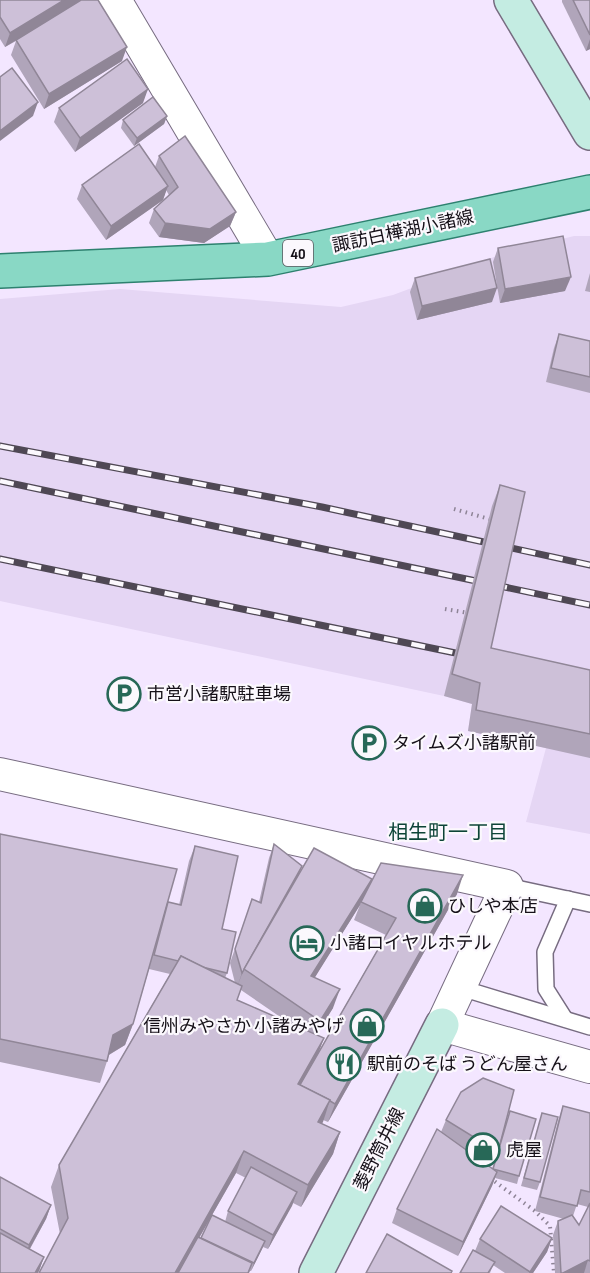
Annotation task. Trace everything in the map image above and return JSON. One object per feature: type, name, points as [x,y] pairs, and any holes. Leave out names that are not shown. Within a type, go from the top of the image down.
[{"type":"main road","points":[[511,0],[590,133]]},
{"type":"main road","name":"諏訪白樺湖小諸線","points":[[0,271],[268,259],[590,192]]},
{"type":"main road","name":"菱野筒井線","points":[[316,1273],[442,1025]]},
{"type":"street","points":[[115,0],[268,259]]},
{"type":"street","points":[[0,774],[507,886],[442,1025],[590,1067]]},
{"type":"lane","points":[[507,886],[590,904]]},
{"type":"lane","points":[[565,1019],[546,988],[545,951],[568,899]]},
{"type":"lane","points":[[471,991],[590,1027]]},
{"type":"path","points":[[454,509],[496,521]]},
{"type":"path","points":[[445,609],[477,615]]},
{"type":"path","points":[[481,1172],[535,1211],[550,1226],[554,1273]]},
{"type":"shaded area","points":[[574,236],[590,236],[590,834],[526,822],[546,748],[468,731],[472,704],[444,696],[0,601],[0,299],[120,289],[341,307],[393,295],[502,254]]},
{"type":"building","points":[[0,0],[64,0],[10,33],[0,17]]},
{"type":"building","points":[[81,0],[98,0],[127,47],[49,94],[16,40]]},
{"type":"building","points":[[573,0],[590,0],[590,35]]},
{"type":"building","points":[[127,59],[148,89],[80,138],[59,108]]},
{"type":"building","points":[[12,68],[38,102],[0,131],[0,77]]},
{"type":"building","points":[[153,97],[167,116],[137,138],[123,120]]},
{"type":"building","points":[[185,136],[236,212],[210,229],[165,223],[154,209],[178,187],[159,156]]},
{"type":"building","points":[[139,144],[168,186],[111,226],[82,185]]},
{"type":"building","points":[[563,236],[571,277],[505,289],[498,248]]},
{"type":"building","points":[[490,259],[497,288],[422,306],[415,278]]},
{"type":"building","points":[[559,334],[590,341],[590,377],[551,368]]},
{"type":"building","points":[[500,485],[525,492],[491,648],[590,670],[590,734],[476,710],[480,683],[452,674]]},
{"type":"building","points":[[0,834],[177,869],[133,1024],[113,1035],[107,1061],[0,1039]]},
{"type":"building","points":[[274,844],[302,866],[242,973],[235,949],[252,899],[261,903]]},
{"type":"building","points":[[195,846],[238,856],[222,929],[236,932],[227,973],[202,967],[181,956],[178,961],[154,955],[168,902],[181,905]]},
{"type":"building","points":[[314,848],[372,879],[311,976],[340,989],[320,1021],[244,969]]},
{"type":"building","points":[[381,863],[463,875],[335,1104],[300,1085],[396,918],[361,902]]},
{"type":"building","points":[[181,956],[242,986],[237,1000],[324,1038],[298,1084],[330,1100],[318,1122],[340,1132],[308,1185],[244,1151],[175,1273],[39,1273],[68,1218],[59,1165]]},
{"type":"building","points":[[483,1078],[514,1090],[498,1152],[446,1120],[461,1092]]},
{"type":"building","points":[[563,1106],[590,1113],[590,1192],[581,1190],[577,1206],[540,1197]]},
{"type":"building","points":[[510,1111],[536,1119],[519,1176],[493,1169]]},
{"type":"building","points":[[542,1113],[558,1117],[540,1182],[524,1178]]},
{"type":"building","points":[[437,1129],[497,1172],[463,1242],[397,1209]]},
{"type":"building","points":[[251,1167],[297,1192],[273,1235],[228,1211]]},
{"type":"building","points":[[0,1177],[51,1205],[29,1245],[0,1229]]},
{"type":"building","points":[[590,1203],[590,1261],[561,1273],[558,1221],[572,1215],[579,1225]]},
{"type":"building","points":[[501,1206],[552,1238],[530,1272],[480,1239]]},
{"type":"building","points":[[212,1215],[265,1241],[254,1263],[201,1238]]},
{"type":"building","points":[[0,1233],[44,1257],[35,1273],[0,1273]]},
{"type":"building","points":[[387,1234],[452,1271],[451,1273],[366,1273]]},
{"type":"building","points":[[198,1237],[252,1263],[248,1273],[178,1273]]},
{"type":"building","points":[[473,1250],[495,1262],[488,1273],[460,1273]]},
{"type":"railway","points":[[0,446],[322,507],[590,565]]},
{"type":"railway","points":[[0,481],[590,605]]},
{"type":"railway","points":[[0,559],[470,656]]},
{"type":"place","name":"市営小諸駅駐車場","points":[[124,694]]},
{"type":"place","name":"タイムズ小諸駅前","points":[[369,743]]},
{"type":"place","name":"ひしや本店","points":[[425,906]]},
{"type":"place","name":"小諸ロイヤルホテル","points":[[307,943]]},
{"type":"place","name":"信州みやさか 小諸みやげ","points":[[367,1026]]},
{"type":"place","name":"駅前のそば うどん屋さん","points":[[344,1064]]},
{"type":"place","name":"虎屋","points":[[483,1150]]},
{"type":"district","name":"相生町一丁目","points":[[448,832]]}]
